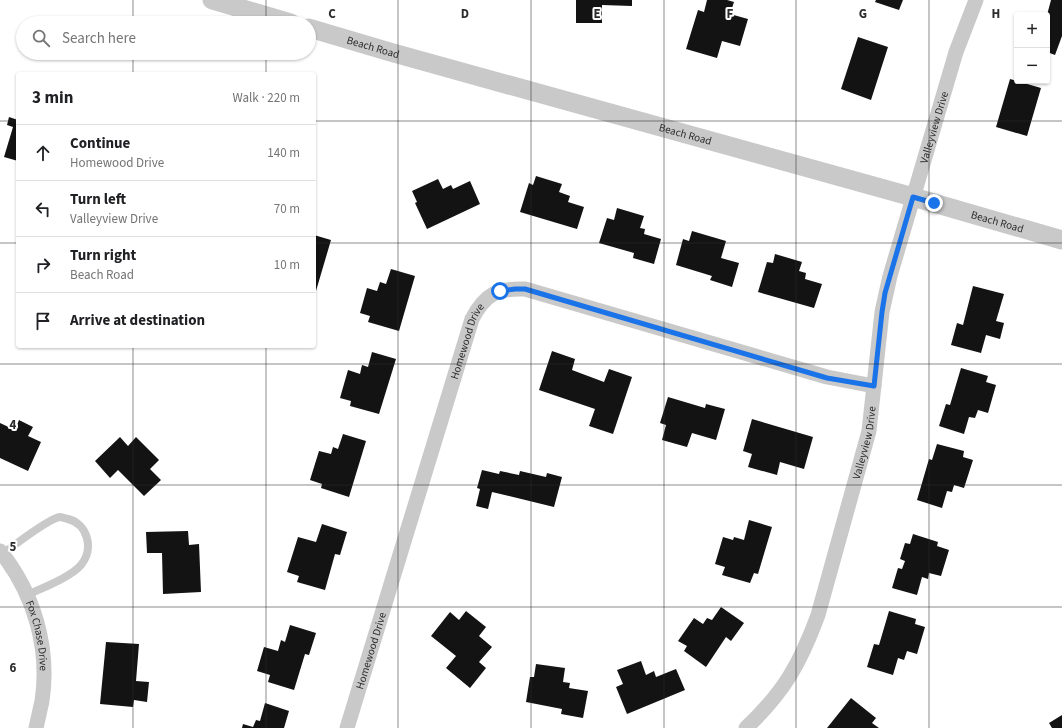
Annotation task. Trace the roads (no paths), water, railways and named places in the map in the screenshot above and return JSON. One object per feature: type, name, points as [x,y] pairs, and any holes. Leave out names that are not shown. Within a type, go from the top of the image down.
[{"type":"street","points":[[212,0],[267,16]]},
{"type":"street","name":"Valleyview Drive","points":[[746,728],[763,712],[781,691],[796,668],[818,615],[865,450],[869,431],[885,293],[956,52],[976,0]]},
{"type":"street","name":"Beach Road","points":[[316,30],[398,55],[913,197],[1062,240]]},
{"type":"street","name":"Homewood Drive","points":[[352,727],[472,319],[479,305],[490,296],[500,291],[525,289],[827,378],[874,386]]},
{"type":"street","name":"Fox Chase Drive","points":[[1,553],[27,595],[34,612],[40,638],[44,680],[42,701],[36,728]]},
{"type":"lane","points":[[1,553],[48,522],[61,517],[72,520],[85,531],[88,540],[88,549],[86,558],[80,566],[72,573],[27,595]]}]
